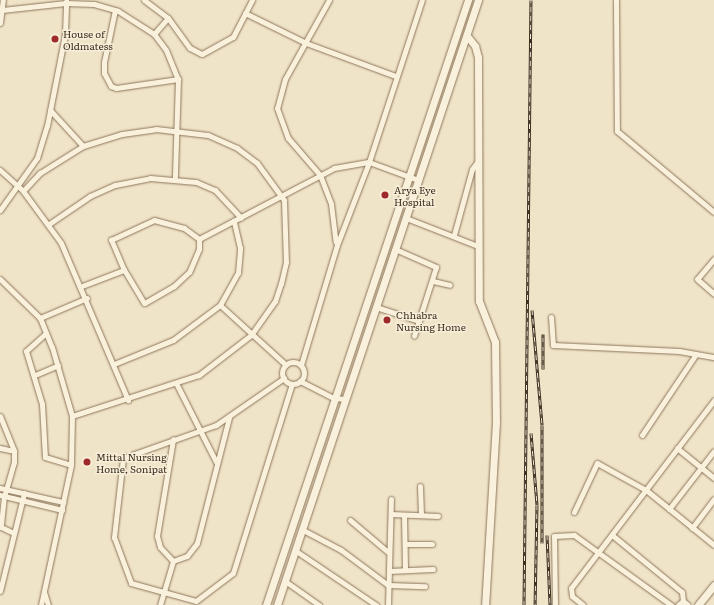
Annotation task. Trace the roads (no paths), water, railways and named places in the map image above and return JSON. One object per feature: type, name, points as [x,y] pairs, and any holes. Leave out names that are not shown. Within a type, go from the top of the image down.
[{"type":"street","points":[[0,23],[3,0]]},
{"type":"street","points":[[144,0],[168,18],[190,48],[202,54],[233,37],[252,0]]},
{"type":"street","points":[[329,0],[281,90],[278,118],[288,138],[320,175],[331,204],[337,245]]},
{"type":"street","points":[[292,384],[300,381],[304,372],[301,364],[337,245],[369,162],[395,76],[422,0]]},
{"type":"street","points":[[266,605],[468,0]]},
{"type":"street","points":[[277,605],[478,0]]},
{"type":"street","points":[[616,0],[617,131],[714,212]]},
{"type":"street","points":[[2,10],[66,1],[115,10],[154,34],[166,50],[178,79],[178,131],[175,177]]},
{"type":"street","points":[[21,189],[37,158],[50,110],[65,34],[66,1]]},
{"type":"street","points":[[115,10],[104,62],[104,73],[111,86],[116,88],[178,79]]},
{"type":"street","points":[[245,13],[306,42],[395,76]]},
{"type":"street","points":[[154,34],[168,18]]},
{"type":"street","points":[[467,36],[475,46],[478,57],[479,301],[495,342],[496,393],[485,605]]},
{"type":"street","points":[[50,110],[84,146]]},
{"type":"street","points":[[0,210],[40,173],[84,146],[122,134],[156,129],[208,135],[237,148],[257,163],[281,196],[285,210],[286,262],[275,301],[251,335],[217,364],[177,385],[72,416]]},
{"type":"street","points":[[454,235],[472,169],[479,159]]},
{"type":"street","points":[[199,239],[334,168],[369,162],[418,180]]},
{"type":"street","points":[[0,170],[21,189],[49,224],[82,286],[128,400]]},
{"type":"street","points":[[49,224],[90,196],[115,185],[175,177],[215,190],[241,218]]},
{"type":"street","points":[[406,218],[454,235],[478,246]]},
{"type":"street","points":[[154,220],[171,222],[199,239],[199,249],[189,272],[151,301],[142,301],[124,270],[111,240],[138,225],[154,220]]},
{"type":"street","points":[[114,364],[173,340],[220,305],[238,273],[240,248],[234,221]]},
{"type":"street","points":[[395,249],[433,264],[436,267],[414,336]]},
{"type":"street","points":[[714,259],[697,279],[714,294]]},
{"type":"street","points":[[82,286],[124,270]]},
{"type":"street","points":[[0,279],[40,318],[58,365],[72,416],[71,465],[40,605]]},
{"type":"street","points":[[432,281],[450,285]]},
{"type":"street","points":[[40,318],[87,298]]},
{"type":"street","points":[[220,305],[251,335],[286,365]]},
{"type":"street","points":[[376,307],[419,321]]},
{"type":"street","points":[[551,317],[553,345],[696,354],[714,357]]},
{"type":"street","points":[[46,333],[26,351],[35,374],[42,404],[45,457],[71,465]]},
{"type":"street","points":[[642,435],[696,354]]},
{"type":"street","points":[[286,365],[295,362],[301,364]]},
{"type":"street","points":[[35,374],[58,365]]},
{"type":"street","points":[[286,365],[284,378],[229,417],[201,430],[123,458],[113,524],[116,550],[127,578],[136,587],[163,595],[196,602],[233,573],[292,384]]},
{"type":"street","points":[[284,378],[292,384]]},
{"type":"street","points":[[300,381],[334,398],[345,399]]},
{"type":"street","points":[[177,385],[216,462]]},
{"type":"street","points":[[583,605],[570,591],[714,400]]},
{"type":"street","points":[[0,416],[14,450],[6,489],[2,495],[1,529],[14,533]]},
{"type":"street","points":[[173,560],[187,556],[197,543],[216,462],[229,417]]},
{"type":"street","points":[[173,439],[157,536],[160,547],[173,560]]},
{"type":"street","points":[[0,448],[14,450]]},
{"type":"street","points":[[677,448],[714,478]]},
{"type":"street","points":[[669,509],[714,451]]},
{"type":"street","points":[[574,512],[595,463],[646,490],[714,545]]},
{"type":"street","points":[[420,486],[420,515]]},
{"type":"street","points":[[0,488],[63,502]]},
{"type":"street","points":[[0,591],[2,575],[24,493]]},
{"type":"street","points":[[2,495],[62,510]]},
{"type":"street","points":[[388,605],[391,499]]},
{"type":"street","points":[[692,528],[714,499]]},
{"type":"street","points":[[390,514],[438,516]]},
{"type":"street","points":[[404,515],[405,569]]},
{"type":"street","points":[[350,520],[389,553]]},
{"type":"street","points":[[303,530],[341,550],[388,585],[425,586]]},
{"type":"street","points":[[612,534],[682,592],[680,603],[688,605]]},
{"type":"street","points":[[555,605],[554,536],[574,535],[600,552],[671,605]]},
{"type":"street","points":[[405,544],[432,544]]},
{"type":"street","points":[[296,551],[376,605]]},
{"type":"street","points":[[160,605],[173,560]]},
{"type":"street","points":[[389,571],[405,569],[433,569]]},
{"type":"street","points":[[285,581],[319,605]]},
{"type":"street","points":[[698,605],[714,585]]},
{"type":"street","points":[[44,592],[48,605]]},
{"type":"railway","points":[[524,605],[531,0]]},
{"type":"railway","points":[[532,310],[542,425],[542,543]]},
{"type":"railway","points":[[543,334],[543,369]]},
{"type":"railway","points":[[531,433],[537,505],[535,605]]},
{"type":"railway","points":[[547,535],[550,605]]},
{"type":"place","name":"House of Oldmatess","points":[[55,39]]},
{"type":"place","name":"Arya Eye Hospital","points":[[385,195]]},
{"type":"place","name":"Chhabra Nursing Home","points":[[387,320]]},
{"type":"place","name":"Mittal Nursing Home, Sonipat","points":[[87,462]]}]
